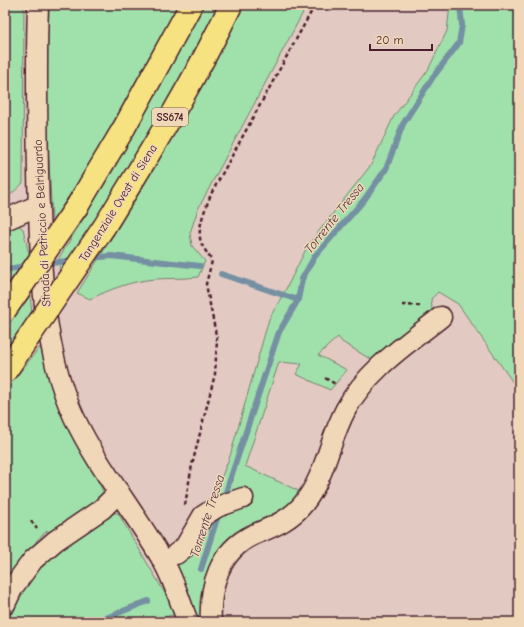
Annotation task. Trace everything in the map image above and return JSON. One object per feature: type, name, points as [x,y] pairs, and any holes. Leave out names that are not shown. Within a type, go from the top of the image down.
[{"type":"highway","name":"SS674","points":[[5,310],[78,205],[124,128],[191,5]]},
{"type":"highway","name":"Tangenziale Ovest di Siena","points":[[5,372],[104,227],[199,68],[231,5]]},
{"type":"street","name":"Strada di Petriccio e Belriguardo","points":[[38,5],[39,205],[44,283],[52,347],[61,383],[74,417],[93,452],[164,563],[188,622]]},
{"type":"street","points":[[5,220],[39,205]]},
{"type":"street","points":[[211,622],[214,583],[219,567],[228,553],[251,536],[284,521],[303,505],[314,489],[335,433],[357,390],[385,361],[441,317]]},
{"type":"street","points":[[5,604],[13,587],[33,560],[55,541],[102,509],[119,492]]},
{"type":"street","points":[[176,554],[185,547],[203,516],[232,503]]},
{"type":"path","points":[[184,508],[192,465],[216,374],[217,340],[206,284],[212,262],[202,244],[200,236],[204,214],[211,194],[315,5]]},
{"type":"green space","points":[[5,5],[24,5],[23,183],[5,200]]},
{"type":"green space","points":[[49,5],[178,5],[94,157],[52,222],[46,102]]},
{"type":"green space","points":[[204,5],[219,5],[143,142],[60,275],[59,258],[112,172]]},
{"type":"green space","points":[[243,5],[307,5],[198,209],[190,233],[192,246],[205,261],[198,277],[155,279],[138,282],[113,289],[90,299],[77,293],[185,116]]},
{"type":"green space","points":[[450,5],[519,5],[519,391],[458,304],[438,292],[431,299],[432,308],[427,322],[372,360],[342,342],[338,337],[318,355],[347,370],[330,390],[296,374],[302,364],[279,362],[245,466],[303,493],[290,509],[245,534],[207,622],[198,622],[175,567],[189,551],[200,531],[230,456],[269,319],[308,245],[371,165],[394,116],[428,70],[447,31]]},
{"type":"green space","points":[[17,224],[23,229],[29,254],[5,288],[5,228]]},
{"type":"green space","points":[[30,296],[32,313],[5,350],[5,329]]},
{"type":"green space","points":[[40,347],[66,420],[105,495],[51,532],[47,531],[36,541],[37,548],[5,591],[5,391]]},
{"type":"green space","points":[[105,513],[118,513],[177,614],[144,622],[7,622],[15,600],[38,567]]},
{"type":"waterway","name":"Torrente Tressa","points":[[223,501],[279,332],[298,300],[302,279],[315,256],[364,200],[386,169],[403,124],[433,77],[459,43],[462,25],[460,5]]},
{"type":"waterway","points":[[90,258],[111,256],[200,266]]},
{"type":"waterway","points":[[44,264],[75,260]]},
{"type":"waterway","points":[[5,270],[29,265]]},
{"type":"waterway","points":[[221,274],[298,300]]},
{"type":"waterway","name":"Torrente Tressa","points":[[201,569],[219,512]]},
{"type":"waterway","name":"Torrente Tressa","points":[[96,622],[148,601]]}]
